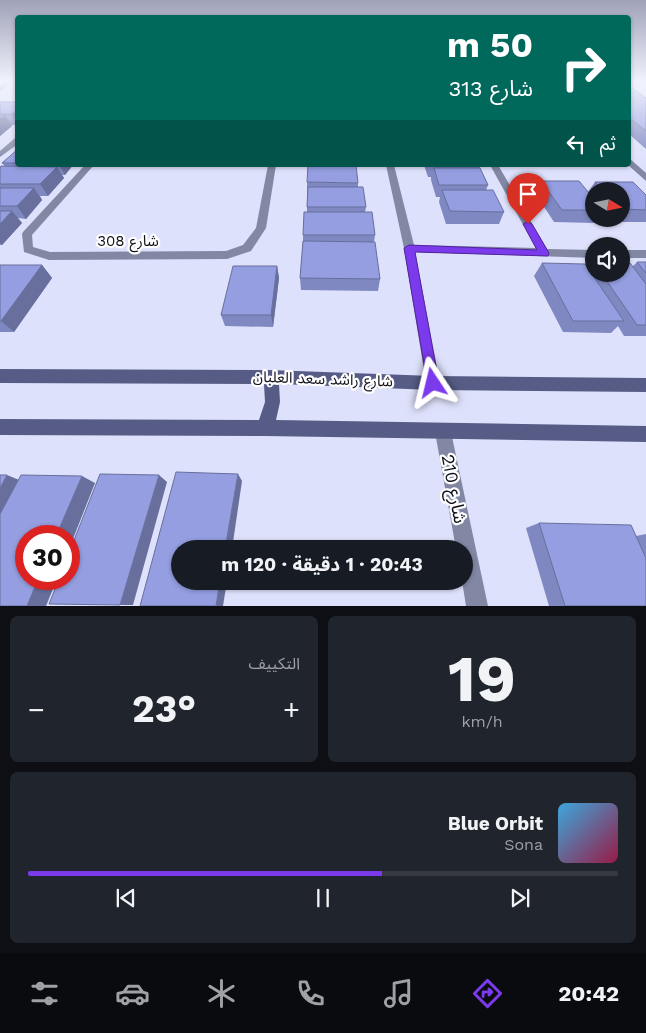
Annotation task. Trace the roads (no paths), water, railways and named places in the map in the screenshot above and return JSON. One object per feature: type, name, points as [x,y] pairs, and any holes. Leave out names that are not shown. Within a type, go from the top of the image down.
[{"type":"main road","name":"شارع راشد سعد العلبان","points":[[0,376],[269,377],[433,383],[646,386]]},
{"type":"main road","points":[[264,428],[274,396],[269,377]]},
{"type":"main road","points":[[0,427],[264,428],[646,434]]},
{"type":"street","points":[[0,155],[15,142]]},
{"type":"street","points":[[631,163],[646,178]]},
{"type":"street","name":"شارع 308","points":[[88,167],[27,234],[28,249],[49,256],[227,256],[247,248],[261,228],[272,167]]},
{"type":"street","points":[[390,167],[409,248],[433,383]]},
{"type":"street","points":[[495,167],[544,253]]},
{"type":"street","points":[[409,248],[585,254]]},
{"type":"street","points":[[630,254],[646,254]]},
{"type":"street","name":"شارع 210","points":[[443,432],[477,606]]}]
